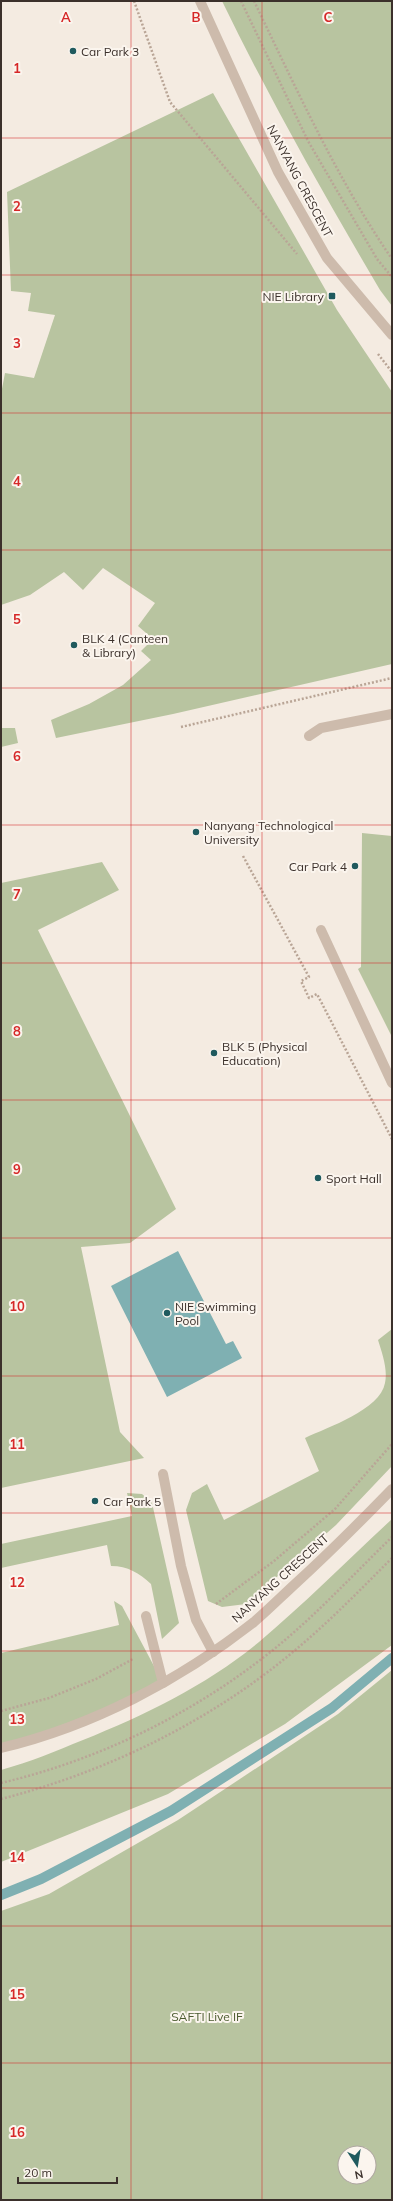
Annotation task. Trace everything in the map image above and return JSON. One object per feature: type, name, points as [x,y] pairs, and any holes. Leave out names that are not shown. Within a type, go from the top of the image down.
[{"type":"street","name":"NANYANG CRESCENT","points":[[200,1],[278,172],[327,258],[392,335]]},
{"type":"street","points":[[309,736],[321,728],[392,714]]},
{"type":"street","points":[[321,930],[392,1083]]},
{"type":"street","points":[[163,1474],[181,1566],[196,1620],[213,1652]]},
{"type":"street","name":"NANYANG CRESCENT","points":[[1,1748],[67,1729],[108,1712],[163,1683],[213,1652],[255,1621],[326,1555],[392,1489]]},
{"type":"street","points":[[146,1616],[163,1683]]},
{"type":"path","points":[[134,1],[170,102],[302,260]]},
{"type":"path","points":[[241,1],[308,140],[377,259],[392,277]]},
{"type":"path","points":[[254,1],[332,157],[376,237],[392,259]]},
{"type":"path","points":[[374,348],[392,372]]},
{"type":"path","points":[[181,728],[392,678]]},
{"type":"path","points":[[243,856],[309,977],[301,981],[309,998],[317,994],[392,1139]]},
{"type":"path","points":[[196,1620],[274,1561],[335,1509],[392,1444]]},
{"type":"path","points":[[1,1799],[54,1784],[149,1745],[214,1709],[258,1680],[301,1646],[392,1558]]},
{"type":"path","points":[[1,1711],[49,1698],[96,1679],[154,1648]]},
{"type":"green space","points":[[222,1],[392,1],[392,306],[380,290],[338,219],[259,75]]},
{"type":"green space","points":[[213,93],[337,310],[392,392],[392,664],[173,714],[56,738],[51,720],[89,704],[123,685],[151,660],[141,651],[153,639],[138,626],[155,603],[103,568],[83,590],[64,572],[30,595],[1,605],[1,394],[5,373],[34,378],[55,315],[28,311],[31,293],[11,291],[7,192]]},
{"type":"green space","points":[[1,728],[15,728],[18,743],[1,747]]},
{"type":"green space","points":[[362,833],[392,836],[391,1035],[358,969],[361,967]]},
{"type":"green space","points":[[102,862],[119,890],[38,930],[176,1209],[130,1243],[81,1247],[120,1432],[144,1458],[1,1488],[1,883]]},
{"type":"green space","points":[[392,1329],[392,1466],[336,1525],[246,1604],[222,1607],[208,1601],[186,1510],[192,1493],[207,1484],[224,1520],[319,1471],[305,1438],[339,1423],[364,1409],[381,1393],[385,1383],[386,1372],[378,1340]]},
{"type":"green space","points":[[127,1493],[142,1494],[152,1503],[179,1623],[162,1639],[151,1584],[133,1571],[123,1567],[111,1566],[107,1545],[1,1568],[1,1544],[132,1516]]},
{"type":"green space","points":[[392,1519],[392,1645],[285,1724],[168,1794],[1,1862],[1,1770],[53,1752],[129,1720],[175,1698],[218,1672],[259,1642],[310,1597]]},
{"type":"green space","points":[[114,1601],[122,1606],[163,1683],[108,1712],[1,1748],[1,1653],[119,1625]]},
{"type":"green space","name":"SAFTI Live IF","points":[[392,1670],[392,2200],[1,2200],[1,1911],[49,1894],[178,1820],[338,1714]]},
{"type":"water","name":"NIE Swimming Pool","points":[[178,1251],[226,1344],[233,1341],[242,1358],[167,1397],[111,1286]]},
{"type":"waterway","points":[[1,1895],[41,1879],[171,1811],[332,1708],[392,1658]]},
{"type":"place","name":"Car Park 3","points":[[73,51]]},
{"type":"place","name":"NIE Library","points":[[332,296]]},
{"type":"place","name":"BLK 4 (Canteen & Library)","points":[[74,645]]},
{"type":"place","name":"Nanyang Technological University","points":[[196,832]]},
{"type":"place","name":"Car Park 4","points":[[355,866]]},
{"type":"place","name":"BLK 5 (Physical Education)","points":[[214,1053]]},
{"type":"place","name":"Sport Hall","points":[[318,1178]]},
{"type":"place","name":"NIE Swimming Pool","points":[[167,1313]]},
{"type":"place","name":"Car Park 5","points":[[95,1501]]}]
